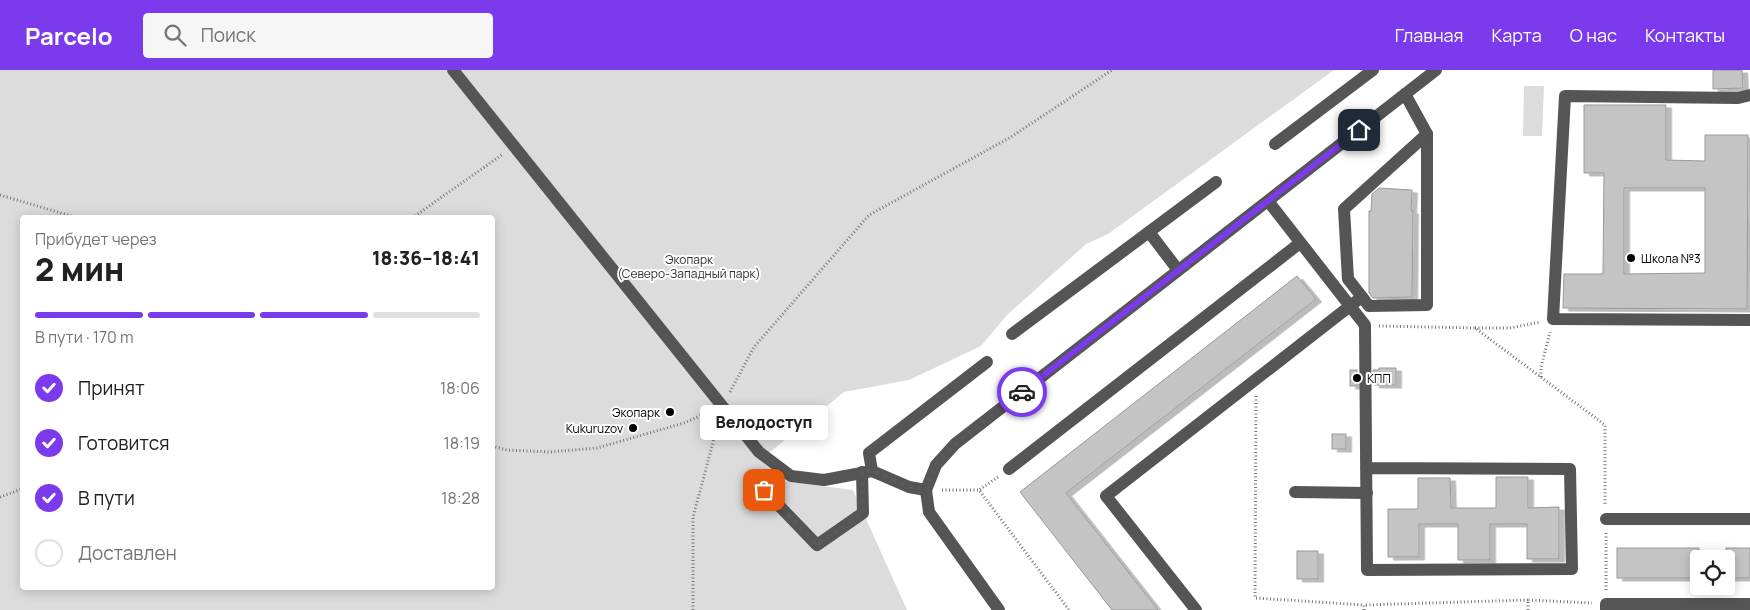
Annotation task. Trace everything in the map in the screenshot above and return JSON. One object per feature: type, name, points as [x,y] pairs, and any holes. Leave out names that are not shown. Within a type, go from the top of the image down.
[{"type":"street","points":[[453,70],[759,452],[791,476],[824,480],[867,472],[926,490]]},
{"type":"street","points":[[1275,144],[1373,70]]},
{"type":"street","points":[[999,610],[929,512],[926,490],[936,465],[955,444],[1436,70]]},
{"type":"street","points":[[1405,94],[1427,134],[1427,304],[1369,306],[1348,279],[1344,209],[1427,134]]},
{"type":"street","points":[[1750,95],[1738,98],[1565,96],[1553,319],[1750,320]]},
{"type":"street","points":[[1012,334],[1216,182]]},
{"type":"street","points":[[1268,201],[1364,325],[1367,570],[1572,569],[1570,469],[1366,468]]},
{"type":"street","points":[[1149,232],[1178,270]]},
{"type":"street","points":[[1009,469],[1300,244]]},
{"type":"street","points":[[1196,610],[1106,496],[1362,296]]},
{"type":"street","points":[[764,490],[817,545],[863,513],[869,453],[986,362]]},
{"type":"street","points":[[1295,492],[1366,493]]},
{"type":"street","points":[[1606,519],[1750,519]]},
{"type":"street","points":[[1606,607],[1750,604]]},
{"type":"path","points":[[693,610],[693,517],[723,405],[754,347],[869,215],[1011,137],[1112,70]]},
{"type":"path","points":[[416,215],[513,146]]},
{"type":"path","points":[[0,195],[68,215]]},
{"type":"path","points":[[1364,325],[1510,328],[1553,319],[1541,367],[1541,378]]},
{"type":"path","points":[[1256,380],[1254,598],[1364,605],[1528,600],[1606,607],[1605,426],[1475,328]]},
{"type":"path","points":[[495,447],[507,450],[550,452],[597,448],[684,423],[723,405]]},
{"type":"path","points":[[926,490],[979,490],[1009,469]]},
{"type":"path","points":[[0,497],[20,490]]},
{"type":"path","points":[[979,490],[1069,610]]},
{"type":"path","points":[[1528,600],[1528,610]]},
{"type":"path","points":[[1364,605],[1364,610]]},
{"type":"green space","name":"Экопарк (Северо-Западный парк)","points":[[0,70],[1334,70],[1108,234],[1086,244],[1007,315],[981,346],[909,380],[844,392],[760,460],[784,481],[853,490],[907,610],[0,610]]},
{"type":"green space","points":[[1524,86],[1544,86],[1542,136],[1523,136]]},
{"type":"building","points":[[1713,70],[1742,70],[1743,88],[1713,89]]},
{"type":"building","points":[[1584,105],[1666,105],[1666,160],[1705,161],[1705,135],[1748,135],[1747,309],[1563,308],[1564,274],[1603,274],[1604,173],[1584,173]],"holes":[[[1624,188],[1705,188],[1705,273],[1624,274]]]},
{"type":"building","points":[[1379,188],[1412,190],[1412,297],[1373,298],[1369,293],[1369,211],[1371,211],[1372,194]]},
{"type":"building","points":[[1297,276],[1316,299],[1066,493],[1158,610],[1112,610],[1020,492]]},
{"type":"building","points":[[1379,368],[1396,368],[1396,385],[1374,385],[1373,370],[1379,370]]},
{"type":"building","points":[[1350,370],[1357,370],[1357,386],[1350,386]]},
{"type":"building","points":[[1332,434],[1346,434],[1346,449],[1332,449]]},
{"type":"building","points":[[1496,477],[1528,477],[1528,508],[1559,507],[1559,559],[1527,559],[1527,524],[1490,524],[1490,560],[1458,560],[1458,524],[1419,524],[1419,557],[1388,557],[1388,509],[1418,509],[1418,478],[1450,478],[1451,508],[1496,508]]},
{"type":"building","points":[[1617,548],[1699,548],[1699,550],[1690,550],[1690,578],[1617,578]]},
{"type":"building","points":[[1726,548],[1750,548],[1750,578],[1735,578],[1735,550],[1726,550]]},
{"type":"building","points":[[1297,551],[1318,551],[1318,579],[1297,579]]},
{"type":"way so far","points":[[764,490],[817,545],[863,513],[862,472],[872,471],[909,486],[926,490],[936,465],[955,444],[1022,392]]},
{"type":"place","name":"Школа №3","points":[[1631,258]]},
{"type":"place","name":"КПП","points":[[1357,378]]},
{"type":"place","name":"Экопарк","points":[[670,412]]},
{"type":"place","name":"Kukuruzov","points":[[633,428]]},
{"type":"place","name":"Велодоступ","points":[[764,490]]},
{"type":"route","points":[[1022,392],[1359,130]]}]
